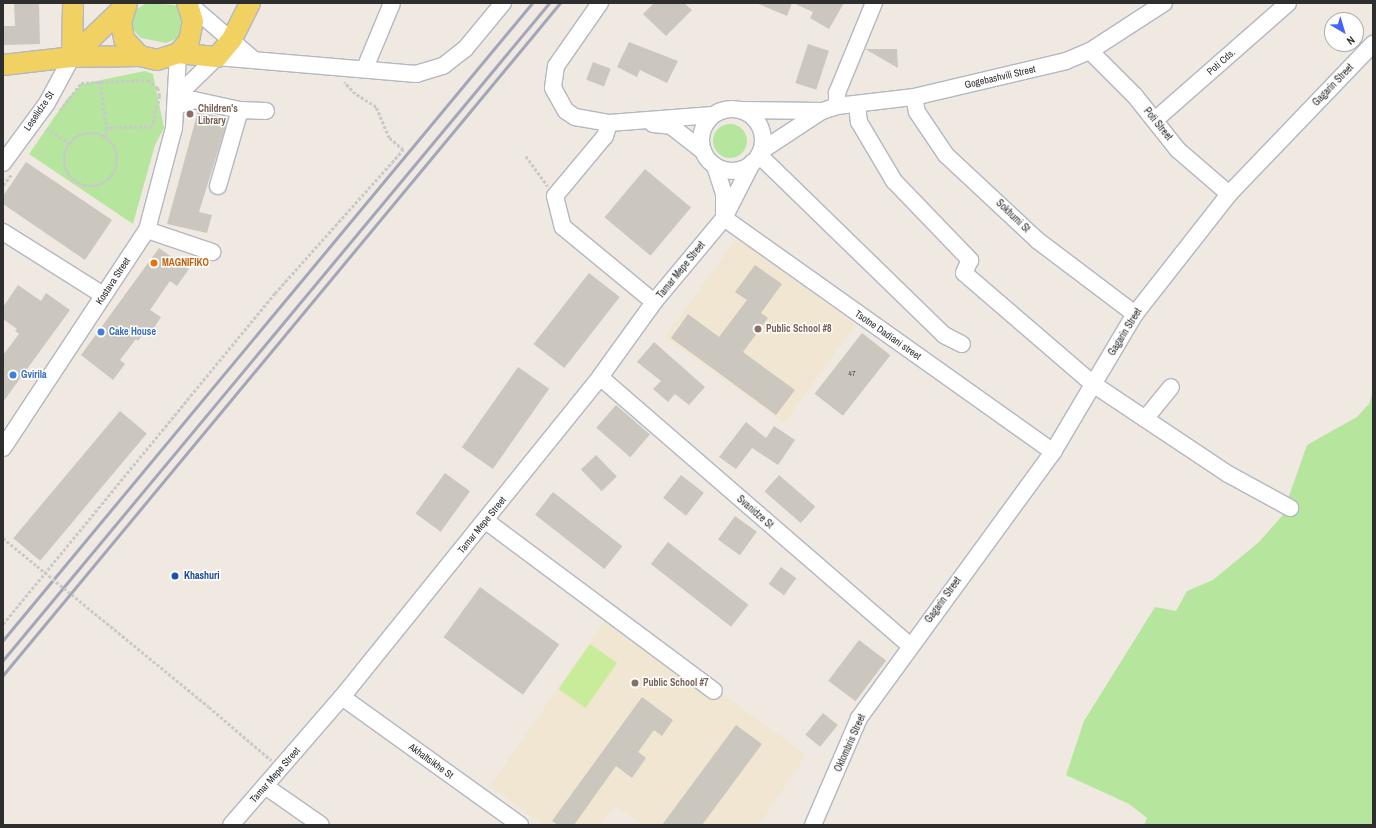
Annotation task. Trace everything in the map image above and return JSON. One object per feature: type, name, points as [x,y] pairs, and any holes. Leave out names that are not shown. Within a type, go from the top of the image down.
[{"type":"main road","points":[[72,57],[73,3]]},
{"type":"main road","points":[[178,53],[189,41],[193,29],[193,16],[187,3]]},
{"type":"main road","points":[[3,65],[72,57],[140,56],[157,60],[178,53],[217,57],[232,39],[250,3]]},
{"type":"main road","points":[[72,57],[118,13],[140,56]]},
{"type":"street","points":[[187,3],[232,39],[254,60]]},
{"type":"street","points":[[365,68],[392,3]]},
{"type":"street","points":[[177,100],[217,57],[365,68],[416,74],[443,66],[465,49],[503,3]]},
{"type":"street","points":[[600,3],[556,66],[553,88],[566,110],[575,117],[609,122],[636,122],[672,126],[703,151],[715,166],[724,193],[724,218]]},
{"type":"street","points":[[829,109],[874,3]]},
{"type":"street","name":"Gogebashvili Street","points":[[740,110],[829,109],[914,97],[1066,61],[1090,51],[1164,3]]},
{"type":"street","name":"Poti Cds.","points":[[1155,120],[1288,3]]},
{"type":"street","name":"Gagarin Street","points":[[910,646],[1053,452],[1135,314],[1229,194],[1373,44]]},
{"type":"street","name":"Poti Street","points":[[1090,51],[1155,120],[1178,150],[1229,194]]},
{"type":"street","name":"Kostava Street","points":[[3,448],[147,230],[174,128],[177,100],[178,53]]},
{"type":"street","name":"Leselidze St","points":[[3,163],[47,103],[72,57]]},
{"type":"street","name":"Sokhumi St","points":[[914,97],[917,112],[946,155],[1037,240],[1135,314]]},
{"type":"street","points":[[177,100],[194,100],[240,110],[266,111]]},
{"type":"street","points":[[857,104],[860,122],[894,181],[970,260],[964,273],[1093,384],[1228,474],[1290,508]]},
{"type":"street","name":"Gogebashvili Street","points":[[758,157],[829,109]]},
{"type":"street","points":[[218,186],[240,110]]},
{"type":"street","points":[[703,151],[702,131],[713,116],[721,111],[740,110],[757,121],[763,141],[758,157],[733,171],[715,166]]},
{"type":"street","points":[[636,122],[678,116],[713,116]]},
{"type":"street","points":[[609,122],[605,136],[555,196],[563,227],[654,302]]},
{"type":"street","points":[[758,157],[944,334],[962,344]]},
{"type":"street","name":"Tamar Mepe Street","points":[[231,825],[342,697],[486,521],[600,377],[654,302],[724,218],[758,157]]},
{"type":"street","name":"Tsotne Dadiani street","points":[[724,218],[1053,452]]},
{"type":"street","points":[[147,230],[212,252]]},
{"type":"street","points":[[3,232],[103,295]]},
{"type":"street","name":"Svanidze St","points":[[600,377],[910,646]]},
{"type":"street","points":[[1145,419],[1171,388]]},
{"type":"street","points":[[486,521],[714,690]]},
{"type":"street","name":"Oktombris Street","points":[[813,825],[859,718],[910,646]]},
{"type":"street","name":"Akhaltsikhe St","points":[[342,697],[520,825]]},
{"type":"street","points":[[265,786],[321,825]]},
{"type":"path","points":[[3,624],[275,293],[403,150],[389,138],[376,107],[355,94],[328,65]]},
{"type":"path","points":[[106,137],[107,128],[100,82],[148,80],[158,88],[160,96],[152,127],[107,128]]},
{"type":"path","points":[[47,128],[69,144]]},
{"type":"path","points":[[92,133],[106,137],[116,148],[118,167],[114,175],[99,186],[80,186],[67,173],[64,155],[69,144],[82,134],[92,133]]},
{"type":"path","points":[[526,156],[555,196]]},
{"type":"path","points":[[3,538],[281,768]]},
{"type":"shaded area","name":"Public School #8","points":[[737,238],[856,324],[784,423],[665,337]]},
{"type":"shaded area","name":"Public School #7","points":[[611,612],[806,755],[759,825],[643,825],[615,805],[600,825],[543,825],[490,786]]},
{"type":"green space","points":[[146,3],[175,5],[181,11],[185,17],[180,37],[166,43],[141,38],[135,32],[131,24],[134,11]]},
{"type":"green space","points":[[145,71],[153,74],[164,128],[155,145],[133,224],[29,154],[67,99],[82,84]]},
{"type":"green space","points":[[733,124],[742,129],[746,134],[746,148],[742,153],[737,157],[727,158],[723,157],[714,148],[713,138],[714,134],[723,125]]},
{"type":"green space","points":[[1373,392],[1373,825],[1144,825],[1147,818],[1129,804],[1066,775],[1084,721],[1155,607],[1176,611],[1187,591],[1213,580],[1259,542],[1282,516],[1307,445],[1357,417],[1369,404]]},
{"type":"green space","points":[[590,644],[617,663],[585,708],[558,689]]},
{"type":"building","points":[[14,3],[39,3],[40,44],[3,45],[3,26],[15,26]]},
{"type":"building","points":[[654,3],[684,3],[692,10],[666,36],[643,14]]},
{"type":"building","points":[[756,3],[792,3],[787,16]]},
{"type":"building","points":[[793,3],[844,3],[829,29],[810,18],[813,12]]},
{"type":"building","points":[[629,42],[678,61],[667,83],[640,70],[637,77],[617,67]]},
{"type":"building","points":[[808,44],[829,51],[816,90],[795,83]]},
{"type":"building","points":[[865,49],[897,49],[898,68]]},
{"type":"building","points":[[593,62],[611,69],[604,87],[586,80]]},
{"type":"building","points":[[198,111],[228,119],[199,212],[212,215],[207,233],[167,224]]},
{"type":"building","points":[[26,162],[112,220],[85,260],[3,204],[3,196]]},
{"type":"building","points":[[645,169],[691,208],[650,256],[605,217]]},
{"type":"building","points":[[159,248],[189,269],[177,286],[170,281],[150,310],[161,317],[152,331],[148,328],[138,341],[136,339],[120,360],[125,364],[113,380],[81,355]]},
{"type":"building","points":[[755,265],[782,284],[761,313],[768,318],[743,352],[795,390],[776,415],[671,338],[688,314],[719,337],[747,300],[735,292]]},
{"type":"building","points":[[589,273],[620,297],[564,368],[534,344]]},
{"type":"building","points":[[18,285],[41,301],[46,293],[70,310],[3,402],[3,355],[19,334],[15,331],[17,329],[3,319],[3,307]]},
{"type":"building","points":[[862,333],[890,355],[843,416],[815,394]]},
{"type":"building","points":[[654,342],[705,387],[689,405],[675,394],[668,402],[653,389],[661,381],[637,362]]},
{"type":"building","points":[[518,367],[549,389],[493,469],[462,447]]},
{"type":"building","points":[[616,405],[650,435],[630,457],[596,428]]},
{"type":"building","points":[[120,411],[147,433],[40,561],[13,538]]},
{"type":"building","points":[[746,422],[766,438],[774,426],[795,440],[778,465],[752,448],[736,469],[719,457]]},
{"type":"building","points":[[596,455],[617,477],[602,491],[581,470]]},
{"type":"building","points":[[445,473],[470,491],[441,532],[416,513]]},
{"type":"building","points":[[681,475],[704,493],[686,516],[663,498]]},
{"type":"building","points":[[779,475],[815,506],[801,523],[765,492]]},
{"type":"building","points":[[553,492],[622,546],[604,569],[535,515]]},
{"type":"building","points":[[735,516],[757,532],[740,555],[718,539]]},
{"type":"building","points":[[668,542],[748,605],[731,627],[651,564]]},
{"type":"building","points":[[781,567],[796,578],[784,595],[769,584]]},
{"type":"building","points":[[480,587],[559,645],[523,695],[444,637]]},
{"type":"building","points":[[859,640],[886,660],[855,701],[828,681]]},
{"type":"building","points":[[642,697],[673,720],[662,736],[654,730],[638,752],[646,758],[632,778],[616,766],[574,825],[558,825],[552,821]]},
{"type":"building","points":[[823,713],[838,725],[820,747],[805,735]]},
{"type":"building","points":[[736,725],[762,744],[702,825],[662,825]]},
{"type":"railway","points":[[3,640],[532,3]]},
{"type":"railway","points":[[3,660],[549,3]]},
{"type":"railway","points":[[3,675],[560,3]]},
{"type":"place","name":"Children's Library","points":[[190,114]]},
{"type":"place","name":"MAGNIFIKO","points":[[154,263]]},
{"type":"place","name":"Public School #8","points":[[758,329]]},
{"type":"place","name":"Cake House","points":[[101,332]]},
{"type":"place","name":"Gvirila","points":[[13,375]]},
{"type":"place","name":"Khashuri","points":[[175,576]]},
{"type":"place","name":"Public School #7","points":[[635,683]]}]
